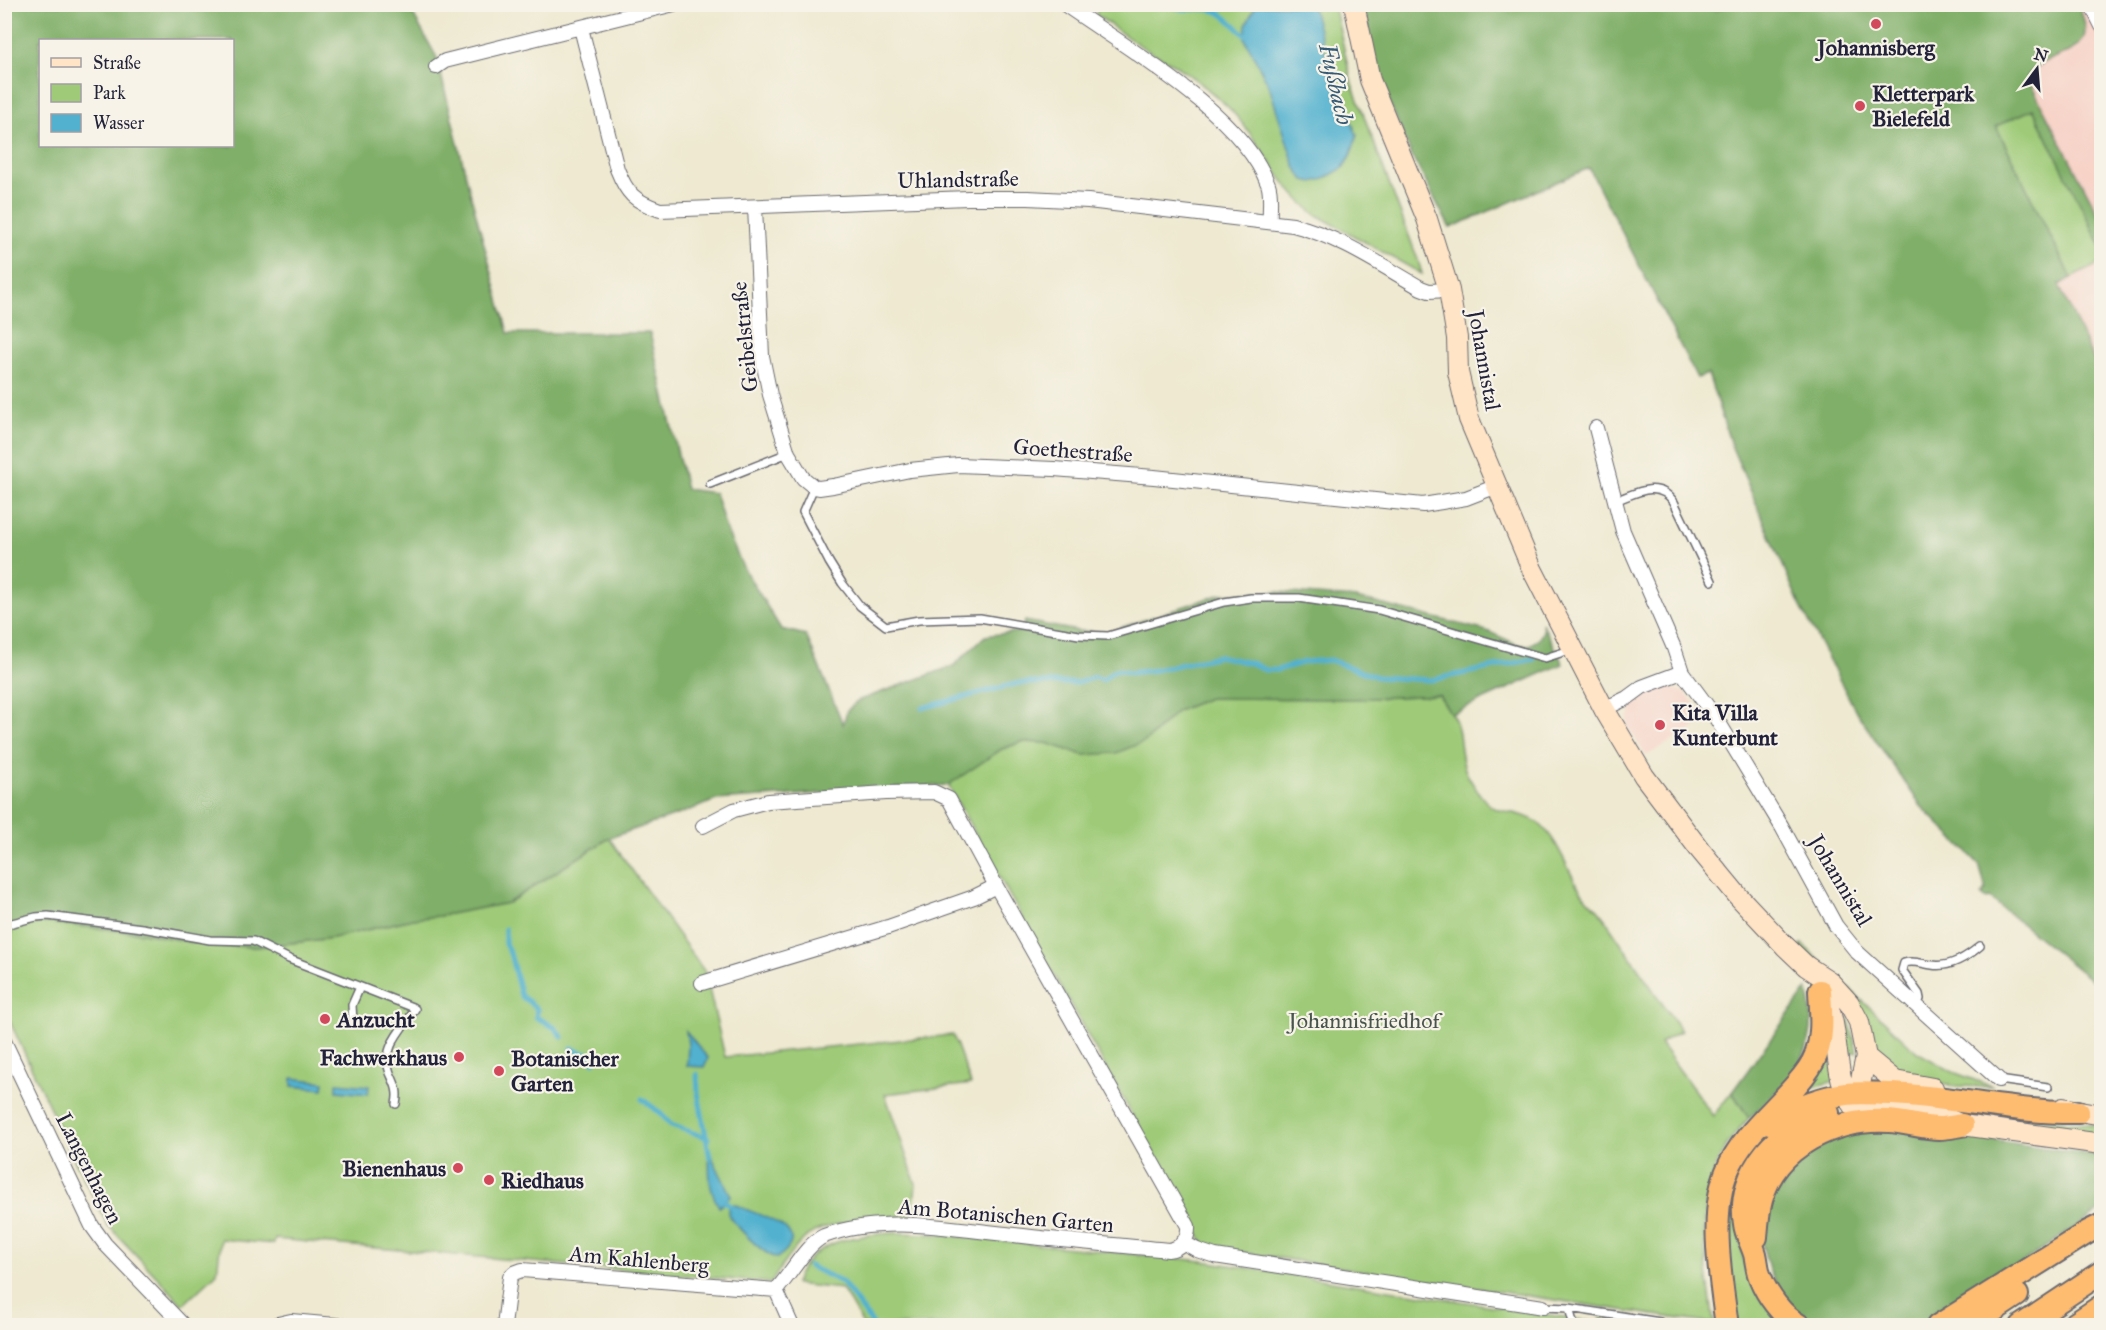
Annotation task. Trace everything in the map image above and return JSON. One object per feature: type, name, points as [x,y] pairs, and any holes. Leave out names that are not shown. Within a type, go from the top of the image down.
[{"type":"highway","points":[[1728,1326],[1720,1275],[1720,1198],[1726,1173],[1735,1154],[1750,1134],[1807,1072],[1816,1055],[1821,1036],[1820,991]]},
{"type":"highway","points":[[1750,1134],[1789,1111],[1810,1103],[1852,1098],[1923,1096],[2044,1113],[2078,1112]]},
{"type":"highway","points":[[1800,1326],[1781,1310],[1760,1276],[1745,1224],[1744,1198],[1751,1174],[1763,1155],[1781,1136],[1800,1123],[1852,1098]]},
{"type":"highway","points":[[1755,1253],[1761,1200],[1768,1184],[1795,1148],[1827,1130],[1848,1123],[1888,1121],[1940,1128],[1962,1125]]},
{"type":"highway","points":[[1938,1326],[2097,1235]]},
{"type":"highway","points":[[1970,1326],[2097,1235]]},
{"type":"highway","points":[[2021,1326],[2102,1272]]},
{"type":"highway","points":[[2072,1326],[2102,1306]]},
{"type":"main road","name":"Johannistal","points":[[1354,4],[1370,80],[1427,219],[1449,290],[1458,372],[1473,430],[1532,569],[1604,710],[1644,776],[1700,850],[1769,930],[1806,966],[1828,981],[1849,1003],[1859,1022],[1866,1057],[1852,1098]]},
{"type":"main road","name":"Johannistal","points":[[1806,966],[1829,1006],[1852,1098]]},
{"type":"main road","points":[[1866,1057],[1896,1081],[1915,1086],[2045,1103],[2078,1112],[2102,1115]]},
{"type":"main road","points":[[1852,1098],[1943,1118],[1962,1125],[2102,1144]]},
{"type":"street","points":[[436,67],[445,61],[674,4]]},
{"type":"street","points":[[1064,4],[1196,97],[1233,132],[1255,160],[1269,186],[1270,221]]},
{"type":"street","points":[[2091,4],[2102,26]]},
{"type":"street","name":"Uhlandstraße","points":[[581,28],[618,169],[624,184],[640,204],[660,210],[968,198],[1088,201],[1270,221],[1315,231],[1342,242],[1420,288],[1429,291],[1449,290]]},
{"type":"street","name":"Geibelstraße","points":[[755,207],[762,356],[770,395],[789,453],[803,478],[814,487]]},
{"type":"street","name":"Johannistal","points":[[1596,428],[1623,531],[1674,648],[1682,672],[1730,741],[1782,827],[1836,926],[1857,952],[1999,1080]]},
{"type":"street","name":"Goethestraße","points":[[814,487],[833,486],[910,470],[958,465],[1054,469],[1154,477],[1423,505],[1466,498],[1497,486]]},
{"type":"street","points":[[1604,710],[1628,698],[1642,687],[1682,672]]},
{"type":"street","points":[[703,826],[734,810],[768,801],[934,792],[949,798],[996,886],[1188,1226],[1188,1236],[1184,1242],[1197,1251],[1215,1256],[1543,1307]]},
{"type":"street","points":[[702,983],[888,927],[974,897],[996,886]]},
{"type":"street","name":"Langenhagen","points":[[4,1041],[82,1208],[93,1226],[105,1244],[184,1326]]},
{"type":"street","name":"Am Botanischen Garten","points":[[776,1290],[807,1251],[820,1239],[846,1231],[877,1226],[929,1226],[1168,1250],[1184,1242]]},
{"type":"street","name":"Am Kahlenberg","points":[[504,1326],[510,1277],[522,1270],[776,1290]]},
{"type":"street","points":[[776,1290],[792,1326]]},
{"type":"street","points":[[269,1326],[291,1321],[347,1326]]},
{"type":"lane","points":[[710,484],[789,453]]},
{"type":"lane","points":[[814,487],[803,512],[829,562],[860,606],[886,626],[919,620],[980,618],[1079,635],[1108,636],[1224,602],[1251,598],[1299,598],[1379,610],[1545,658],[1573,649]]},
{"type":"lane","points":[[1615,501],[1649,489],[1668,494],[1712,581]]},
{"type":"lane","points":[[4,925],[48,916],[142,928],[210,940],[253,941],[289,959],[415,1009],[390,1046],[388,1055],[389,1071],[397,1086],[396,1104]]},
{"type":"lane","points":[[1916,1006],[1920,999],[1919,994],[1902,970],[1904,963],[1944,965],[1958,960],[1980,946]]},
{"type":"lane","points":[[353,1023],[352,1005],[360,987]]},
{"type":"lane","points":[[1999,1080],[2048,1087]]},
{"type":"lane","points":[[1543,1307],[1569,1308],[1660,1322],[1659,1326]]},
{"type":"lane","points":[[1569,1308],[1574,1326]]},
{"type":"shaded area","points":[[1910,5],[2101,5],[2101,444]]},
{"type":"shaded area","points":[[1659,688],[1671,688],[1684,692],[1709,719],[1646,756],[1628,726],[1628,719],[1638,700]]},
{"type":"green space","points":[[1099,4],[1334,5],[1352,84],[1422,274],[1315,214],[1290,190],[1240,120],[1228,107],[1185,72],[1142,47],[1096,15]]},
{"type":"green space","points":[[1712,4],[1715,11],[1731,4],[2078,5],[2085,23],[2084,36],[2079,45],[2047,61],[2027,77],[2101,219],[2101,246],[2033,109],[1996,126],[2071,278],[2059,285],[2101,372],[2101,988],[1990,898],[1987,899],[1982,895],[1986,890],[1979,864],[1921,806],[1857,713],[1799,603],[1731,445],[1708,374],[1697,378],[1589,168],[1450,228],[1411,154],[1378,76],[1363,5]]},
{"type":"green space","points":[[5,5],[408,5],[437,58],[508,333],[650,333],[686,489],[715,493],[726,529],[743,567],[781,629],[806,635],[843,724],[847,711],[857,701],[953,666],[985,636],[1021,631],[1025,621],[1078,631],[1108,632],[1221,594],[1278,592],[1356,598],[1487,631],[1519,645],[1529,645],[1538,640],[1543,631],[1542,623],[1563,664],[1451,714],[1439,695],[1353,699],[1209,698],[1177,711],[1146,741],[1116,753],[1084,755],[1046,743],[1022,742],[1002,749],[948,785],[716,800],[609,838],[508,903],[412,919],[333,938],[257,947],[208,945],[142,933],[42,922],[14,929],[5,940]]},
{"type":"green space","points":[[2033,109],[2101,246],[2101,263],[2071,278],[1996,126]]},
{"type":"green space","name":"Johannisfriedhof","points":[[1439,695],[1456,722],[1464,766],[1475,787],[1494,808],[1528,817],[1538,823],[1555,843],[1580,890],[1598,909],[1681,1031],[1660,1043],[1713,1116],[1732,1092],[1749,1118],[1731,1139],[1718,1160],[1710,1182],[1706,1205],[1705,1253],[1714,1324],[1206,1247],[948,785],[1002,749],[1022,742],[1046,743],[1084,755],[1146,741],[1177,711],[1209,698],[1353,699]]},
{"type":"green space","name":"Botanischer Garten","points":[[609,838],[705,972],[725,1057],[953,1035],[971,1084],[885,1094],[916,1184],[913,1215],[856,1220],[814,1232],[795,1248],[771,1283],[275,1239],[274,1244],[221,1239],[217,1273],[183,1305],[107,1224],[69,1149],[5,1011],[4,940],[14,929],[42,922],[142,933],[208,945],[257,947],[333,938],[412,919],[508,903]]},
{"type":"green space","points":[[1802,944],[1917,1052],[1953,1072],[1993,1087],[1955,1086],[1915,1080],[1883,1064],[1870,1030],[1800,947]]},
{"type":"green space","points":[[1807,989],[1811,1011],[1811,1030],[1807,1047],[1790,1076],[1749,1118],[1732,1092]]},
{"type":"green space","points":[[1849,1019],[1857,1052],[1843,1053],[1841,1020]]},
{"type":"green space","points":[[1828,1051],[1835,1081],[1801,1090]]},
{"type":"green space","points":[[1942,1103],[2101,1126],[2101,1135],[1941,1114]]},
{"type":"green space","points":[[1775,1125],[1740,1238],[1744,1262],[1751,1280],[1782,1325],[1738,1326],[1728,1243],[1728,1218],[1732,1194],[1740,1170],[1754,1147]]},
{"type":"green space","points":[[1846,1129],[1921,1130],[2101,1156],[2101,1210],[1957,1306],[1918,1325],[1821,1325],[1798,1312],[1784,1297],[1769,1270],[1762,1244],[1763,1219],[1785,1167]]},
{"type":"green space","points":[[895,1233],[931,1234],[1203,1261],[1600,1323],[1601,1318],[1647,1325],[863,1325],[842,1289],[795,1284],[801,1269],[822,1249],[850,1238]]},
{"type":"water","points":[[1256,5],[1312,5],[1330,70],[1357,135],[1351,155],[1343,168],[1324,179],[1313,182],[1304,180],[1295,167],[1269,86],[1245,39],[1246,25]]},
{"type":"water","points":[[686,1031],[708,1058],[704,1067],[687,1066]]},
{"type":"water","points":[[292,1078],[324,1082],[323,1089],[292,1086]]},
{"type":"water","points":[[337,1083],[369,1086],[368,1094],[337,1091]]},
{"type":"water","points":[[709,1151],[731,1196],[719,1207],[711,1186]]},
{"type":"water","points":[[734,1204],[768,1218],[788,1231],[791,1238],[788,1248],[777,1258],[757,1246],[728,1214],[728,1208]]},
{"type":"waterway","points":[[1168,4],[1186,9],[1209,9],[1220,13],[1249,37]]},
{"type":"waterway","points":[[922,708],[1019,683],[1077,683],[1094,677],[1103,680],[1112,672],[1120,670],[1129,673],[1155,670],[1219,656],[1254,664],[1265,670],[1277,670],[1305,662],[1330,660],[1377,677],[1431,680],[1534,659]]},
{"type":"waterway","points":[[505,929],[505,944],[510,953],[521,996],[529,1002]]},
{"type":"waterway","points":[[531,1004],[537,1009],[536,1017],[555,1028],[562,1037]]},
{"type":"waterway","points":[[572,1048],[589,1054],[594,1062]]},
{"type":"waterway","points":[[697,1074],[698,1093],[710,1158]]},
{"type":"waterway","points":[[642,1099],[671,1125],[708,1138]]},
{"type":"waterway","points":[[722,1195],[725,1202],[735,1210]]},
{"type":"waterway","points":[[809,1266],[843,1283],[874,1326]]},
{"type":"place","name":"Johannisberg","points":[[1876,24]]},
{"type":"place","name":"Kletterpark Bielefeld","points":[[1860,106]]},
{"type":"place","name":"Kita Villa Kunterbunt","points":[[1660,725]]},
{"type":"place","name":"Anzucht","points":[[325,1019]]},
{"type":"place","name":"Fachwerkhaus","points":[[459,1057]]},
{"type":"place","name":"Botanischer Garten","points":[[499,1071]]},
{"type":"place","name":"Bienenhaus","points":[[458,1168]]},
{"type":"place","name":"Riedhaus","points":[[489,1180]]},
{"type":"water label","name":"Fußbach","points":[[1336,84]]}]
